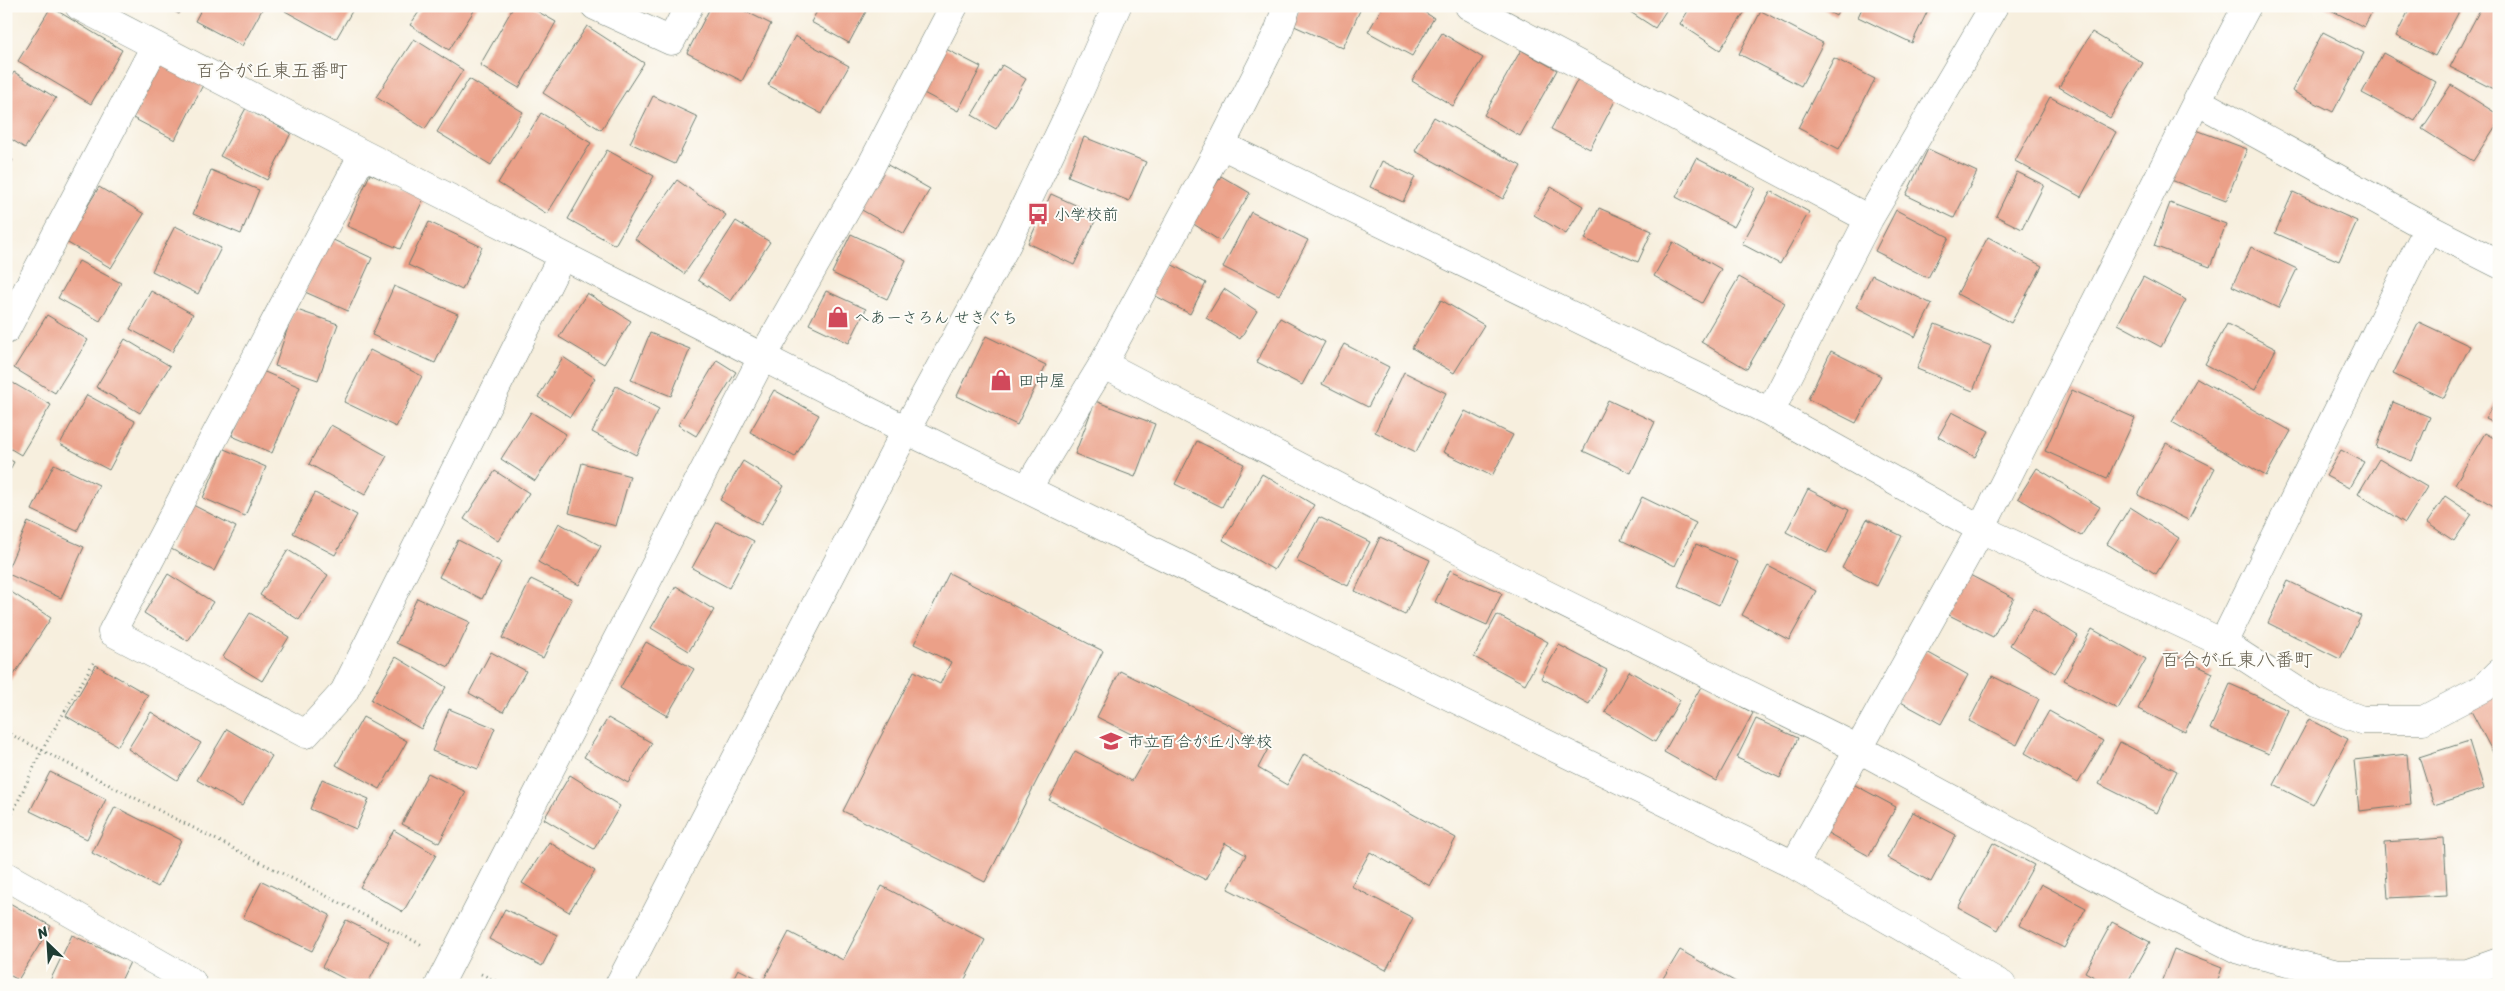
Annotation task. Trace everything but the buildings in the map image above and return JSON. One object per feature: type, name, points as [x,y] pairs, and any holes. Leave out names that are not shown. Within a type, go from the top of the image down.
[{"type":"street","points":[[79,6],[762,358],[1794,865],[2002,985]]},
{"type":"street","points":[[595,6],[671,41],[689,6]]},
{"type":"street","points":[[439,985],[762,358],[871,166],[954,6]]},
{"type":"street","points":[[619,985],[906,430],[1007,244],[1076,99],[1117,6]]},
{"type":"street","points":[[1026,489],[1103,364],[1221,145],[1278,32],[1287,6]]},
{"type":"street","points":[[1469,6],[1869,219]]},
{"type":"street","points":[[1770,412],[1869,219],[1994,6]]},
{"type":"street","points":[[1794,865],[1981,529],[2247,6]]},
{"type":"street","points":[[6,330],[155,46]]},
{"type":"street","points":[[2197,101],[2428,228],[2499,264]]},
{"type":"street","points":[[1221,145],[1770,412],[1981,529],[2223,642],[2316,703],[2362,720],[2423,720],[2484,688],[2499,672]]},
{"type":"street","points":[[363,154],[112,632],[306,734],[344,692],[562,256]]},
{"type":"street","points":[[2223,642],[2428,228]]},
{"type":"street","points":[[1103,364],[1515,579],[1859,749],[2239,950],[2338,974],[2468,973],[2499,962]]},
{"type":"street","points":[[6,876],[192,982],[191,985]]},
{"type":"path","points":[[6,827],[42,750],[112,632]]},
{"type":"path","points":[[6,732],[451,961]]},
{"type":"place","name":"小学校前","points":[[1038,214]]},
{"type":"place","name":"へあーさろん せきぐち","points":[[838,317]]},
{"type":"place","name":"田中屋","points":[[1001,380]]},
{"type":"place","name":"市立百合が丘小学校","points":[[1111,741]]},
{"type":"district","name":"百合が丘東五番町","points":[[272,70]]},
{"type":"district","name":"百合が丘東八番町","points":[[2237,659]]}]
